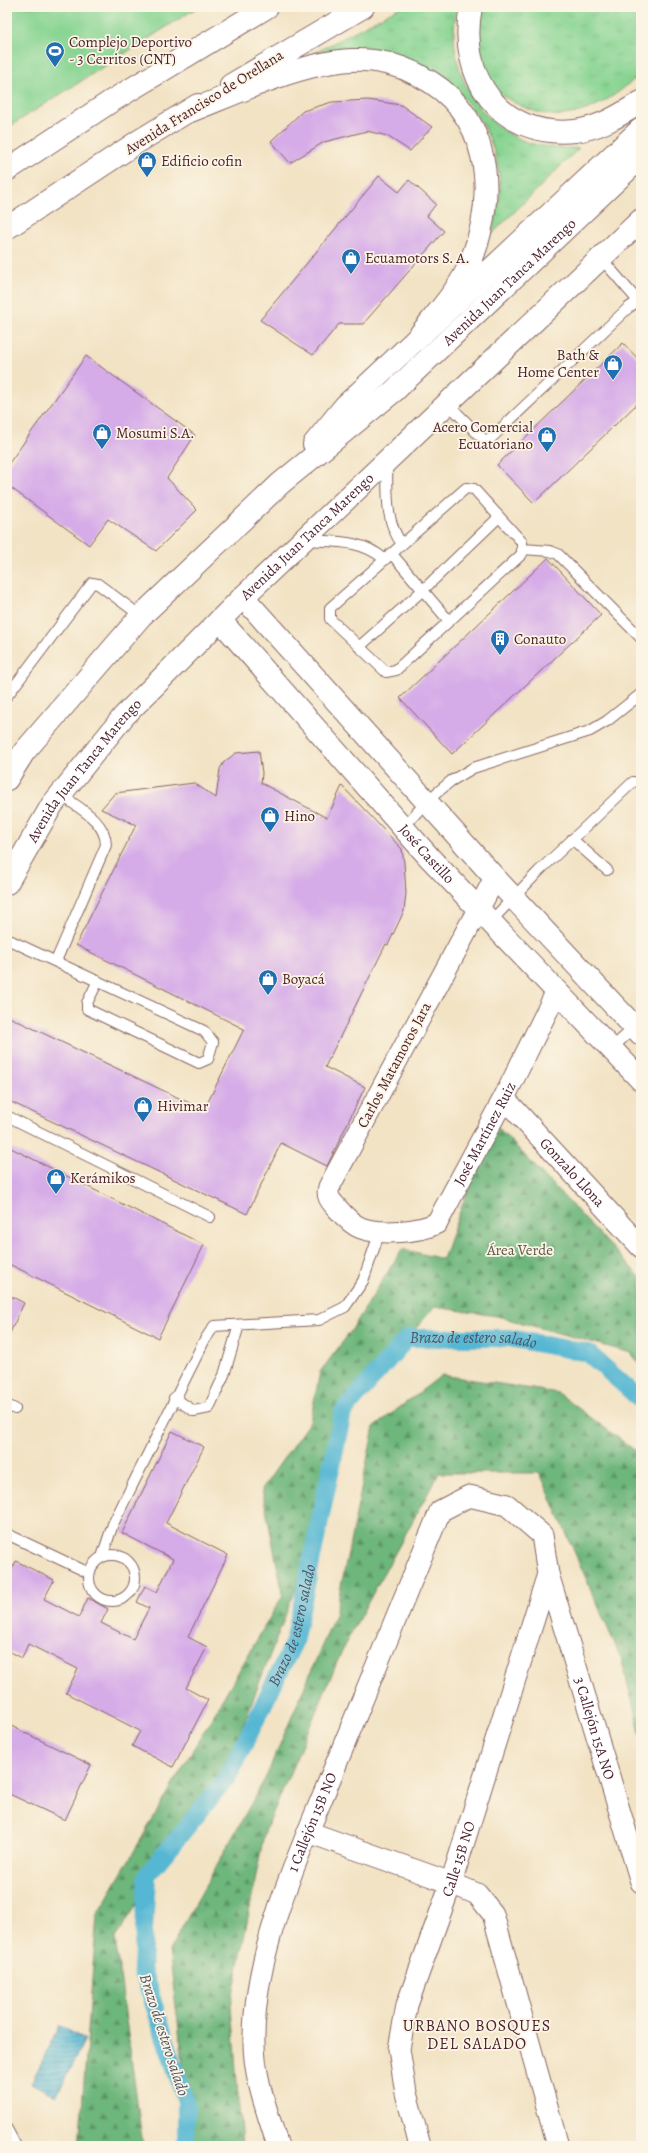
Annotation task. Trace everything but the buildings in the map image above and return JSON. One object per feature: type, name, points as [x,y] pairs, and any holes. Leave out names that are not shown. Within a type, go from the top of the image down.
[{"type":"main road","points":[[7,170],[110,102],[267,7]]},
{"type":"main road","name":"Avenida Francisco de Orellana","points":[[7,228],[185,113],[363,7]]},
{"type":"main road","points":[[470,7],[468,25],[470,60],[483,89],[495,105],[515,119],[526,125],[558,132],[576,131],[600,125],[641,102]]},
{"type":"main road","points":[[185,113],[300,70],[327,63],[352,60],[391,64],[409,70],[425,78],[453,98],[467,116],[478,138],[486,178],[487,197],[485,214],[471,262],[461,280],[416,340]]},
{"type":"main road","points":[[282,483],[345,406],[641,129]]},
{"type":"main road","name":"Avenida Juan Tanca Marengo","points":[[7,779],[24,752],[141,616],[282,483],[394,391],[641,157]]},
{"type":"main road","name":"Avenida Juan Tanca Marengo","points":[[7,883],[52,805],[124,716],[243,597],[641,220]]},
{"type":"main road","points":[[243,597],[495,878],[639,1027]]},
{"type":"main road","name":"José Castillo","points":[[220,620],[403,828],[641,1080]]},
{"type":"street","name":"Carlos Matamoros Jara","points":[[380,1230],[361,1228],[342,1214],[329,1198],[327,1193],[484,915],[495,878]]},
{"type":"street","name":"José Martínez Ruiz","points":[[380,1230],[416,1230],[427,1228],[437,1223],[504,1098],[557,991]]},
{"type":"street","name":"Gonzalo Llona","points":[[504,1098],[641,1247]]},
{"type":"street","name":"3 Callejón 15A NO","points":[[440,1511],[470,1496],[507,1506],[542,1535],[548,1574],[641,1882]]},
{"type":"street","name":"1 Callejón 15B NO","points":[[278,2146],[256,2071],[254,2037],[258,1993],[267,1943],[308,1832],[440,1511]]},
{"type":"street","name":"Calle 15B NO","points":[[420,2146],[406,2093],[399,2049],[407,2005],[451,1883],[548,1574]]},
{"type":"street","points":[[308,1832],[478,1894],[493,1914],[558,2146]]},
{"type":"lane","points":[[447,403],[483,439],[489,440],[640,303],[601,258]]},
{"type":"lane","points":[[387,461],[388,512],[391,524],[402,544]]},
{"type":"lane","points":[[466,488],[474,490],[499,517],[522,542],[522,554],[393,672],[383,670],[330,619],[328,612],[332,605],[466,488]]},
{"type":"lane","points":[[359,647],[423,590],[499,517]]},
{"type":"lane","points":[[303,540],[352,543],[366,546],[388,556],[423,590],[449,621]]},
{"type":"lane","points":[[523,549],[550,551],[558,554],[641,638]]},
{"type":"lane","points":[[7,696],[92,583],[98,584],[141,616]]},
{"type":"lane","points":[[403,828],[427,801],[451,781],[473,768],[590,731],[607,721],[641,694]]},
{"type":"lane","points":[[484,915],[513,896],[633,782]]},
{"type":"lane","points":[[56,961],[106,845],[106,835],[100,825],[61,795]]},
{"type":"lane","points":[[572,839],[607,870]]},
{"type":"lane","points":[[7,939],[56,961],[204,1031],[213,1042],[208,1060],[199,1063],[87,1009],[87,1003],[98,981]]},
{"type":"lane","points":[[612,1048],[639,1027]]},
{"type":"lane","points":[[7,1116],[210,1217]]},
{"type":"lane","points":[[102,1557],[113,1524],[174,1398],[204,1341],[214,1326],[319,1320],[344,1307],[363,1281],[380,1230]]},
{"type":"lane","points":[[174,1398],[194,1411],[209,1408],[224,1376],[239,1325]]},
{"type":"lane","points":[[7,1534],[89,1574]]},
{"type":"lane","points":[[112,1554],[122,1557],[130,1563],[134,1572],[134,1582],[130,1592],[122,1598],[113,1601],[103,1599],[94,1593],[90,1584],[89,1574],[94,1563],[102,1557],[112,1554]]},
{"type":"lane","points":[[7,2129],[15,2145]]},
{"type":"green space","name":"Complejo Deportivo - 3 Cerritos (CNT)","points":[[7,7],[198,7],[7,128]]},
{"type":"green space","points":[[400,7],[457,7],[454,28],[455,49],[460,70],[468,89],[479,107],[494,122],[511,135],[530,143],[548,147],[579,148],[492,234],[500,192],[498,166],[493,147],[485,129],[475,112],[462,97],[448,83],[432,72],[391,52],[357,48],[313,54]]},
{"type":"green space","points":[[482,7],[641,7],[641,73],[624,88],[606,100],[585,110],[564,115],[554,115],[531,110],[499,92],[485,76],[480,60],[477,42],[479,15]]},
{"type":"green space","name":"Área Verde","points":[[492,1121],[641,1278],[641,1366],[631,1353],[497,1316],[434,1307],[336,1423],[314,1541],[225,1772],[115,1938],[143,2146],[79,2146],[97,1915],[283,1595],[262,1489],[310,1421],[320,1372],[351,1331],[402,1249],[443,1259]]},
{"type":"green space","points":[[442,1375],[558,1393],[641,1455],[641,1737],[622,1661],[540,1473],[439,1473],[344,1646],[264,1834],[231,2006],[242,2146],[188,2146],[188,2102],[169,1951],[267,1775],[335,1615],[374,1427]]},
{"type":"water","points":[[60,2026],[85,2039],[56,2096],[31,2083]]},
{"type":"waterway","name":"Brazo de estero salado","points":[[186,2146],[186,2102],[142,1969],[147,1875],[228,1777],[294,1642],[343,1412],[407,1338],[509,1338],[588,1353],[641,1400]]},
{"type":"place","name":"Complejo Deportivo - 3 Cerritos (CNT)","points":[[55,68]]},
{"type":"place","name":"Edificio cofin","points":[[147,178]]},
{"type":"place","name":"Ecuamotors S. A.","points":[[351,275]]},
{"type":"place","name":"Bath & Home Center","points":[[613,381]]},
{"type":"place","name":"Mosumi S.A.","points":[[102,450]]},
{"type":"place","name":"Acero Comercial Ecuatoriano","points":[[547,453]]},
{"type":"place","name":"Conauto","points":[[500,656]]},
{"type":"place","name":"Hino","points":[[270,833]]},
{"type":"place","name":"Boyacá","points":[[268,996]]},
{"type":"place","name":"Hivimar","points":[[143,1123]]},
{"type":"place","name":"Kerámikos","points":[[56,1195]]},
{"type":"district","name":"URBANO BOSQUES DEL SALADO","points":[[477,2035]]}]
